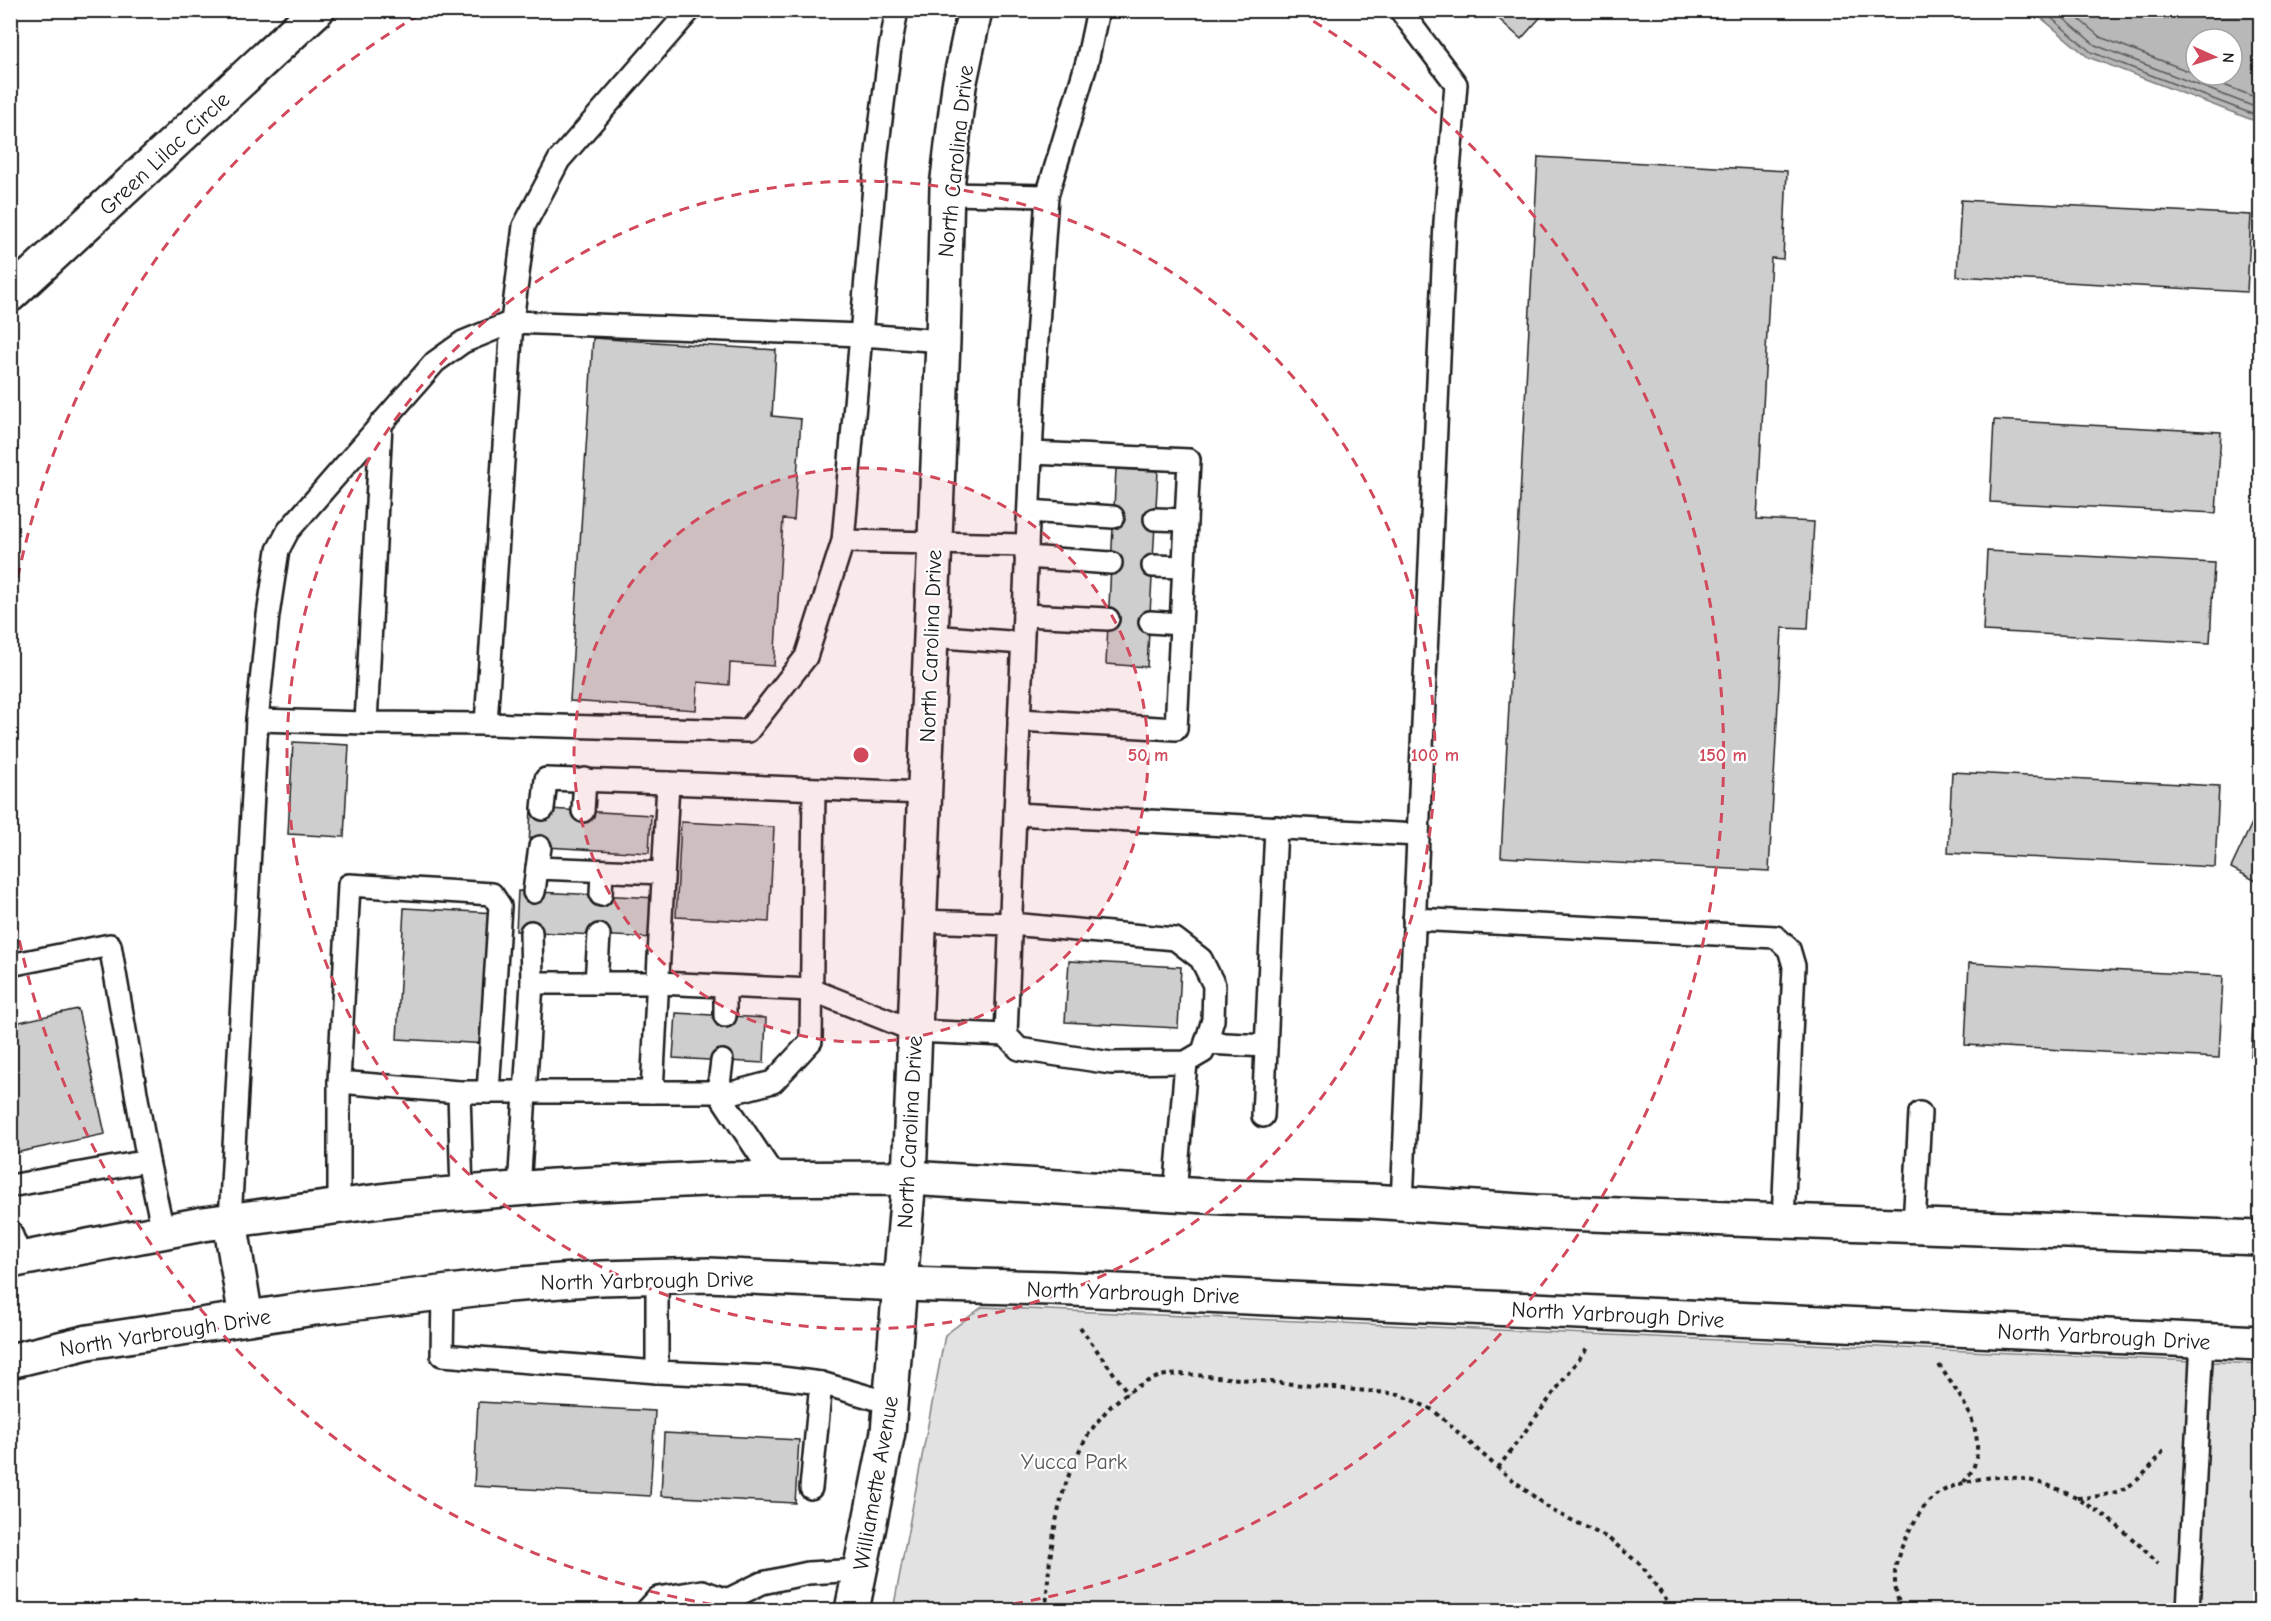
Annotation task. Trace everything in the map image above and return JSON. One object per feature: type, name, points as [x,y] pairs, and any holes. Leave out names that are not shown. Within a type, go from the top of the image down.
[{"type":"main road","name":"Green Lilac Circle","points":[[10,295],[317,10]]},
{"type":"main road","name":"North Carolina Drive","points":[[900,1284],[909,1178],[947,194],[959,86],[975,10]]},
{"type":"main road","points":[[14,1250],[163,1232],[339,1206],[462,1193],[705,1179],[909,1178],[1535,1212],[2260,1238]]},
{"type":"main road","points":[[231,1221],[246,1318]]},
{"type":"main road","name":"North Yarbrough Drive","points":[[10,1361],[88,1342],[443,1292],[508,1285],[709,1275],[1051,1288],[2260,1343]]},
{"type":"main road","name":"Williamette Avenue","points":[[852,1611],[888,1432],[900,1284]]},
{"type":"lane","points":[[486,724],[512,322],[524,226],[559,159],[690,10]]},
{"type":"lane","points":[[257,720],[748,731],[806,657],[843,541],[877,152],[897,10]]},
{"type":"lane","points":[[1005,1035],[1037,328],[1047,196],[1087,62],[1098,10]]},
{"type":"lane","points":[[1401,10],[1456,84],[1445,222],[1402,1203]]},
{"type":"lane","points":[[947,194],[1047,196]]},
{"type":"lane","points":[[231,1221],[257,720],[268,615],[278,550],[288,531],[435,362],[463,342],[512,322],[862,334],[943,342]]},
{"type":"lane","points":[[366,723],[381,423]]},
{"type":"lane","points":[[1019,720],[1176,729],[1189,460],[1032,453]]},
{"type":"lane","points":[[1029,511],[1113,517]]},
{"type":"lane","points":[[1155,519],[1186,520]]},
{"type":"lane","points":[[843,541],[934,542],[1026,551],[1111,563]]},
{"type":"lane","points":[[1153,566],[1183,567]]},
{"type":"lane","points":[[1024,615],[1108,619]]},
{"type":"lane","points":[[1150,622],[1181,624]]},
{"type":"lane","points":[[931,636],[1022,643]]},
{"type":"lane","points":[[543,809],[546,778],[924,793]]},
{"type":"lane","points":[[583,811],[585,779]]},
{"type":"lane","points":[[652,1092],[668,783]]},
{"type":"lane","points":[[339,1082],[459,1092],[735,1092],[773,1083],[811,1041],[814,789]]},
{"type":"lane","points":[[1015,814],[1418,835]]},
{"type":"lane","points":[[1263,1116],[1276,827]]},
{"type":"lane","points":[[534,892],[540,847]]},
{"type":"lane","points":[[537,868],[581,860],[602,871],[663,873]]},
{"type":"lane","points":[[602,871],[602,895]]},
{"type":"lane","points":[[339,1206],[339,1082],[349,885],[492,894],[500,906],[488,1092]]},
{"type":"lane","points":[[1414,919],[1776,937],[1789,949],[1794,966],[1783,1221]]},
{"type":"lane","points":[[532,983],[658,983],[812,990],[915,1031],[1005,1035],[1019,1049],[1111,1063],[1186,1062],[1203,1052],[1213,1020],[1214,985],[1201,959],[1175,939],[1011,924],[919,921]]},
{"type":"lane","points":[[519,1189],[532,983],[531,932]]},
{"type":"lane","points":[[596,983],[599,935]]},
{"type":"lane","points":[[10,965],[110,945],[148,1161],[163,1232]]},
{"type":"lane","points":[[725,987],[725,1016]]},
{"type":"lane","points":[[1206,1042],[1266,1046]]},
{"type":"lane","points":[[722,1061],[718,1092],[776,1179]]},
{"type":"lane","points":[[1175,1194],[1186,1062]]},
{"type":"lane","points":[[459,1092],[462,1193]]},
{"type":"lane","points":[[1914,1226],[1920,1113]]},
{"type":"lane","points":[[10,1186],[148,1161]]},
{"type":"lane","points":[[657,1276],[657,1372]]},
{"type":"lane","points":[[443,1292],[442,1355],[657,1372],[773,1377],[821,1383],[890,1403]]},
{"type":"lane","points":[[2188,1611],[2202,1341]]},
{"type":"lane","points":[[812,1488],[821,1383]]},
{"type":"lane","points":[[647,1611],[658,1598],[702,1591],[728,1605],[762,1583],[808,1573],[860,1570]]},
{"type":"path","points":[[1051,1288],[1128,1393]]},
{"type":"path","points":[[1498,1468],[1613,1313]]},
{"type":"path","points":[[1913,1327],[1967,1406],[1977,1439],[1976,1462],[1964,1482]]},
{"type":"path","points":[[1046,1611],[1047,1580],[1056,1512],[1074,1459],[1101,1416],[1128,1393],[1158,1377],[1185,1374],[1399,1394],[1433,1410],[1498,1468],[1551,1510],[1608,1538],[1642,1566],[1673,1611]]},
{"type":"path","points":[[2077,1498],[2104,1497],[2123,1489],[2145,1475],[2164,1450]]},
{"type":"path","points":[[1901,1611],[1894,1587],[1898,1552],[1918,1515],[1940,1491],[1964,1482],[1991,1476],[2022,1478],[2077,1498],[2119,1527],[2158,1564]]},
{"type":"green space","name":"Yucca Park","points":[[982,1307],[2260,1364],[2260,1610],[893,1610],[945,1335]]},
{"type":"water","points":[[2033,11],[2260,11],[2260,123],[2088,57]]},
{"type":"building","points":[[1489,10],[1547,10],[1521,39]]},
{"type":"building","points":[[1538,157],[1787,171],[1783,259],[1771,258],[1757,519],[1814,522],[1808,629],[1782,628],[1769,871],[1501,857]]},
{"type":"building","points":[[1961,200],[2251,215],[2247,292],[1957,276]]},
{"type":"building","points":[[593,338],[776,350],[772,416],[801,419],[794,520],[783,519],[774,666],[730,663],[729,685],[698,682],[696,710],[570,701]]},
{"type":"building","points":[[1994,420],[2221,432],[2216,513],[1990,502]]},
{"type":"building","points":[[1116,469],[1158,471],[1147,667],[1106,664]]},
{"type":"building","points":[[1987,551],[2214,563],[2210,643],[1983,631]]},
{"type":"building","points":[[293,742],[349,745],[344,837],[288,834]]},
{"type":"building","points":[[1952,772],[2219,786],[2215,867],[1948,853]]},
{"type":"building","points":[[2260,806],[2260,883],[2231,868]]},
{"type":"building","points":[[531,808],[651,815],[649,853],[529,846]]},
{"type":"building","points":[[681,822],[774,827],[769,922],[676,917]]},
{"type":"building","points":[[518,891],[657,898],[655,938],[516,931]]},
{"type":"building","points":[[404,908],[496,913],[489,1044],[397,1039]]},
{"type":"building","points":[[1069,961],[1181,967],[1178,1028],[1065,1022]]},
{"type":"building","points":[[1969,963],[2223,976],[2219,1058],[1965,1045]]},
{"type":"building","points":[[2256,975],[2260,976],[2260,1056],[2251,1056]]},
{"type":"building","points":[[78,1009],[105,1134],[10,1154],[10,1024]]},
{"type":"building","points":[[676,1013],[766,1018],[764,1063],[673,1058]]},
{"type":"building","points":[[478,1402],[655,1411],[650,1496],[474,1486]]},
{"type":"building","points":[[664,1433],[799,1440],[795,1503],[661,1496]]},
{"type":"building","points":[[2260,1596],[2260,1610],[2249,1610]]}]
